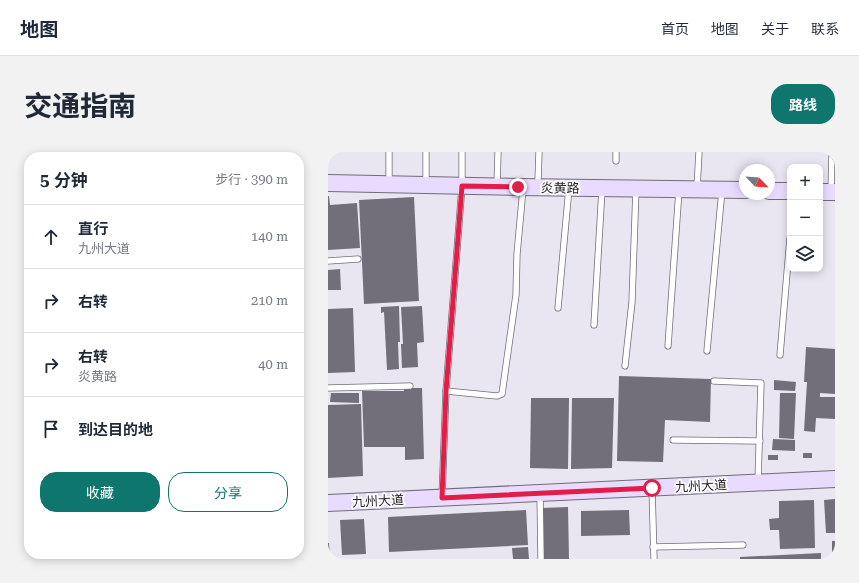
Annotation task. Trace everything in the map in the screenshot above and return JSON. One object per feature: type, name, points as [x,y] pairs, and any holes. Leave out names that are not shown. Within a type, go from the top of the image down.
[{"type":"street","name":"炎黄路","points":[[328,183],[739,190]]},
{"type":"street","points":[[775,191],[787,191]]},
{"type":"street","name":"九州大道","points":[[328,503],[835,479]]},
{"type":"lane","points":[[389,152],[389,184]]},
{"type":"lane","points":[[426,152],[426,185]]},
{"type":"lane","points":[[442,498],[446,391],[462,186],[462,152]]},
{"type":"lane","points":[[497,187],[498,152]]},
{"type":"lane","points":[[538,181],[539,152]]},
{"type":"lane","points":[[616,152],[616,161]]},
{"type":"lane","points":[[697,190],[699,152]]},
{"type":"lane","points":[[829,192],[832,153]]},
{"type":"lane","points":[[446,391],[497,396],[502,394],[516,295],[517,254],[523,187]]},
{"type":"lane","points":[[558,308],[570,188]]},
{"type":"lane","points":[[594,325],[602,188]]},
{"type":"lane","points":[[625,366],[632,302],[636,189]]},
{"type":"lane","points":[[668,346],[679,190]]},
{"type":"lane","points":[[707,351],[722,190]]},
{"type":"lane","points":[[328,261],[358,259]]},
{"type":"lane","points":[[780,355],[787,272]]},
{"type":"lane","points":[[714,381],[762,383],[758,483]]},
{"type":"lane","points":[[328,388],[410,386]]},
{"type":"lane","points":[[673,440],[760,441]]},
{"type":"lane","points":[[652,488],[654,559]]},
{"type":"lane","points":[[540,493],[541,559]]},
{"type":"lane","points":[[653,547],[743,545]]},
{"type":"building","points":[[328,196],[330,205],[357,203],[360,248],[328,250]]},
{"type":"building","points":[[414,197],[419,301],[364,304],[359,200]]},
{"type":"building","points":[[340,269],[341,290],[328,290],[328,270]]},
{"type":"building","points":[[399,306],[399,369],[387,370],[384,312],[381,313],[381,307]]},
{"type":"building","points":[[422,306],[424,342],[417,343],[418,367],[402,368],[401,344],[403,344],[401,307]]},
{"type":"building","points":[[353,308],[355,372],[328,373],[328,309]]},
{"type":"building","points":[[806,347],[835,349],[835,394],[820,393],[820,397],[835,397],[835,419],[816,418],[815,432],[804,431],[807,382],[804,382]]},
{"type":"building","points":[[619,376],[711,379],[710,422],[665,420],[663,462],[617,461]]},
{"type":"building","points":[[774,380],[796,382],[795,391],[774,390]]},
{"type":"building","points":[[404,388],[422,388],[424,459],[405,460],[405,447],[364,447],[362,391],[404,391]]},
{"type":"building","points":[[331,393],[359,393],[359,403],[330,402]]},
{"type":"building","points":[[780,393],[796,393],[794,439],[779,438]]},
{"type":"building","points":[[531,398],[569,398],[568,469],[530,468]]},
{"type":"building","points":[[572,398],[614,398],[612,468],[571,469]]},
{"type":"building","points":[[361,404],[363,476],[328,478],[328,405]]},
{"type":"building","points":[[773,439],[795,440],[795,451],[772,450]]},
{"type":"building","points":[[803,453],[812,453],[812,458],[803,458]]},
{"type":"building","points":[[768,455],[778,455],[778,460],[768,460]]},
{"type":"building","points":[[835,499],[835,533],[826,533],[824,500]]},
{"type":"building","points":[[814,500],[815,548],[780,549],[779,530],[770,530],[769,519],[779,518],[779,501]]},
{"type":"building","points":[[568,507],[569,559],[543,559],[541,508]]},
{"type":"building","points":[[526,510],[528,545],[389,552],[388,517]]},
{"type":"building","points":[[629,510],[630,535],[581,536],[581,511]]},
{"type":"building","points":[[364,519],[366,554],[342,555],[340,520]]},
{"type":"building","points":[[832,541],[835,541],[835,559],[832,559]]},
{"type":"building","points":[[329,543],[330,559],[328,559]]},
{"type":"building","points":[[528,547],[529,559],[513,559],[512,548]]},
{"type":"building","points":[[821,553],[821,559],[740,559],[740,557]]},
{"type":"route","points":[[518,187],[462,186],[446,391],[442,498],[652,488]]}]
